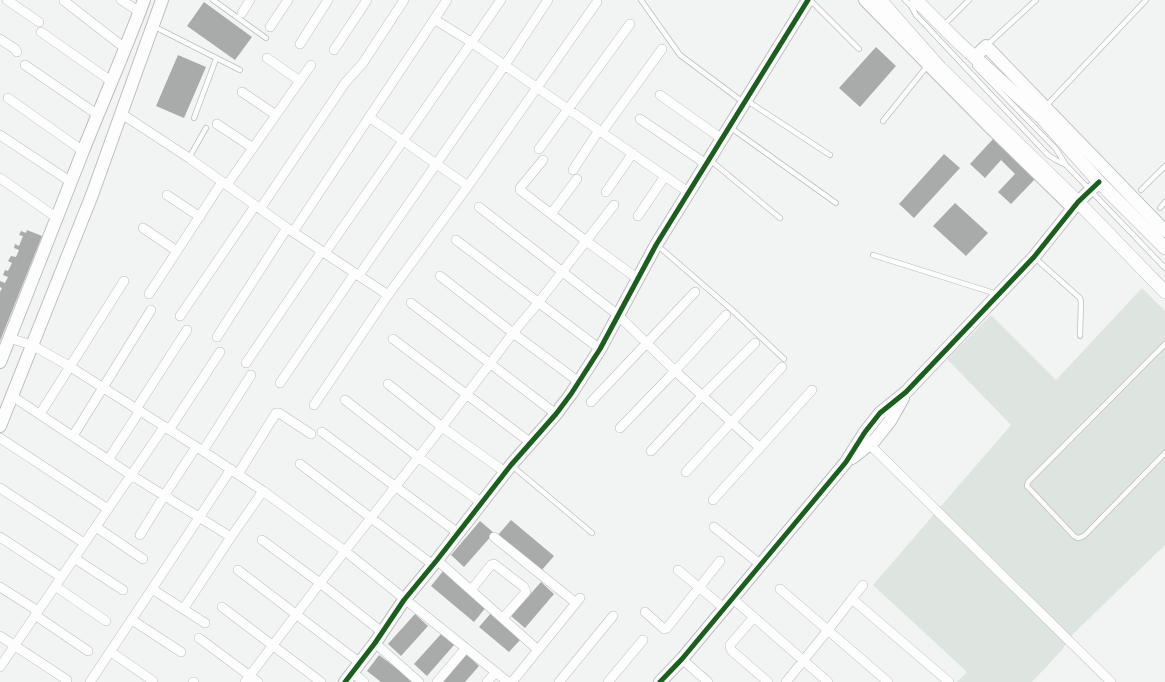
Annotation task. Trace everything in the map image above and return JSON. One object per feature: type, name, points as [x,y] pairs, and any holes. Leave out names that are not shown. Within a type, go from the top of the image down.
[{"type":"main road","points":[[880,0],[940,68],[1075,205],[1165,292]]},
{"type":"main road","points":[[914,3],[942,26],[970,57],[1042,110],[1094,186],[1165,248]]},
{"type":"street","points":[[7,0],[39,22]]},
{"type":"street","points":[[120,0],[140,12]]},
{"type":"street","points":[[0,362],[111,81],[126,49],[144,0]]},
{"type":"street","points":[[0,426],[89,202],[162,0]]},
{"type":"street","points":[[242,13],[250,0]]},
{"type":"street","points":[[270,27],[288,0]]},
{"type":"street","points":[[300,44],[328,0]]},
{"type":"street","points":[[334,50],[367,0]]},
{"type":"street","points":[[217,337],[369,117],[447,0]]},
{"type":"street","points":[[246,362],[404,142],[501,0]]},
{"type":"street","points":[[280,383],[436,164],[548,0]]},
{"type":"street","points":[[364,682],[349,677],[375,643],[404,600],[508,469],[556,414],[579,382],[600,349],[656,244],[809,0]]},
{"type":"street","points":[[865,0],[928,65],[1075,205]]},
{"type":"street","points":[[64,1],[126,49]]},
{"type":"street","points":[[180,316],[345,83],[363,63],[401,1]]},
{"type":"street","points":[[314,405],[388,295],[468,186],[597,2]]},
{"type":"street","points":[[434,19],[471,42],[688,192]]},
{"type":"street","points":[[540,149],[630,24]]},
{"type":"street","points":[[41,32],[111,81]]},
{"type":"street","points":[[0,39],[17,52]]},
{"type":"street","points":[[970,57],[986,46],[1042,110],[1165,231]]},
{"type":"street","points":[[573,170],[662,49]]},
{"type":"street","points":[[267,58],[300,81]]},
{"type":"street","points":[[25,65],[98,115]]},
{"type":"street","points":[[149,294],[200,217],[253,148],[311,65]]},
{"type":"street","points":[[242,92],[276,115]]},
{"type":"street","points":[[660,95],[722,140]]},
{"type":"street","points":[[8,98],[83,151]]},
{"type":"street","points":[[122,114],[189,158],[290,230],[388,295]]},
{"type":"street","points":[[369,117],[468,186]]},
{"type":"street","points":[[640,119],[708,162]]},
{"type":"street","points":[[217,124],[253,148]]},
{"type":"street","points":[[0,136],[71,182]]},
{"type":"street","points":[[606,192],[633,153]]},
{"type":"street","points":[[543,160],[520,189],[586,241],[638,279]]},
{"type":"street","points":[[638,216],[665,176]]},
{"type":"street","points":[[0,178],[57,218]]},
{"type":"street","points":[[551,214],[578,179]]},
{"type":"street","points":[[660,682],[682,659],[733,599],[846,462],[865,432],[880,414],[906,392],[1034,257],[1075,205],[1094,186]]},
{"type":"street","points":[[167,195],[200,217]]},
{"type":"street","points":[[247,679],[513,333],[614,205]]},
{"type":"street","points":[[479,207],[618,315],[675,371],[760,448]]},
{"type":"street","points":[[143,228],[177,251]]},
{"type":"street","points":[[456,240],[600,349]]},
{"type":"street","points":[[440,276],[579,382]]},
{"type":"street","points":[[40,414],[124,281]]},
{"type":"street","points":[[591,402],[695,292]]},
{"type":"street","points":[[411,303],[556,414]]},
{"type":"street","points":[[73,436],[151,310]]},
{"type":"street","points":[[620,428],[726,315]]},
{"type":"street","points":[[108,460],[187,330]]},
{"type":"street","points":[[9,338],[32,345],[69,366],[234,471],[345,551],[404,600],[508,682]]},
{"type":"street","points":[[393,339],[531,443]]},
{"type":"street","points":[[651,451],[702,396],[755,343]]},
{"type":"street","points":[[0,667],[131,475],[166,429],[220,352]]},
{"type":"street","points":[[686,472],[783,363]]},
{"type":"street","points":[[140,535],[164,496],[251,375]]},
{"type":"street","points":[[388,384],[442,427],[508,469]]},
{"type":"street","points":[[713,500],[812,390]]},
{"type":"street","points":[[846,462],[870,445],[890,421],[906,392]]},
{"type":"street","points":[[12,396],[131,475],[231,537]]},
{"type":"street","points":[[345,400],[418,457],[482,503]]},
{"type":"street","points":[[90,682],[199,517],[276,414],[279,413],[311,434]]},
{"type":"street","points":[[322,432],[458,533]]},
{"type":"street","points":[[0,438],[108,509]]},
{"type":"street","points":[[870,445],[1111,682]]},
{"type":"street","points":[[300,464],[371,518],[435,562],[471,590],[538,650]]},
{"type":"street","points":[[0,488],[84,543]]},
{"type":"street","points":[[184,608],[263,491]]},
{"type":"street","points":[[96,527],[143,559]]},
{"type":"street","points":[[714,527],[761,565]]},
{"type":"street","points":[[494,537],[578,601],[512,682]]},
{"type":"street","points":[[0,538],[61,577]]},
{"type":"street","points":[[262,540],[382,632]]},
{"type":"street","points":[[74,558],[123,590]]},
{"type":"street","points":[[645,612],[666,629],[668,628],[720,560]]},
{"type":"street","points":[[471,590],[491,565],[494,564],[524,587],[526,592],[503,618]]},
{"type":"street","points":[[238,570],[360,663]]},
{"type":"street","points":[[678,570],[724,608]]},
{"type":"street","points":[[786,682],[863,585]]},
{"type":"street","points":[[55,586],[106,621]]},
{"type":"street","points":[[0,587],[88,651]]},
{"type":"street","points":[[152,589],[184,608],[205,623]]},
{"type":"street","points":[[780,589],[888,682]]},
{"type":"street","points":[[733,599],[828,682]]},
{"type":"street","points":[[852,599],[950,682]]},
{"type":"street","points":[[222,607],[321,682]]},
{"type":"street","points":[[559,682],[614,616]]},
{"type":"street","points":[[754,617],[730,645],[730,647],[732,651],[768,682]]},
{"type":"street","points":[[132,620],[181,652]]},
{"type":"street","points":[[0,636],[67,680]]},
{"type":"street","points":[[199,638],[247,679],[258,682]]},
{"type":"street","points":[[608,682],[643,640]]},
{"type":"street","points":[[375,643],[419,682]]},
{"type":"street","points":[[437,682],[466,648]]},
{"type":"street","points":[[111,652],[153,681]]},
{"type":"street","points":[[682,659],[708,682]]},
{"type":"street","points":[[487,682],[496,672]]},
{"type":"lane","points":[[212,0],[266,38]]},
{"type":"lane","points":[[641,0],[680,55],[746,101],[830,154]]},
{"type":"lane","points":[[809,0],[860,49]]},
{"type":"lane","points":[[905,0],[914,3],[970,57],[1056,149],[1066,165]]},
{"type":"lane","points":[[942,26],[969,0]]},
{"type":"lane","points":[[986,46],[1036,0]]},
{"type":"lane","points":[[1042,110],[1146,0]]},
{"type":"lane","points":[[914,3],[916,15],[1048,155],[1066,165],[1094,186],[1165,268]]},
{"type":"lane","points":[[153,26],[240,70]]},
{"type":"lane","points":[[194,118],[216,58]]},
{"type":"lane","points":[[882,121],[928,65]]},
{"type":"lane","points":[[729,126],[836,204]]},
{"type":"lane","points":[[189,158],[206,128]]},
{"type":"lane","points":[[708,162],[780,218]]},
{"type":"lane","points":[[1141,190],[1165,166]]},
{"type":"lane","points":[[1160,208],[1165,202]]},
{"type":"lane","points":[[656,244],[731,309],[783,363]]},
{"type":"lane","points":[[873,255],[998,294]]},
{"type":"lane","points":[[1034,257],[1080,298],[1080,336]]},
{"type":"lane","points":[[1165,344],[1028,482],[1027,486],[1074,536],[1080,538],[1084,536],[1165,453]]},
{"type":"lane","points":[[508,469],[592,533]]},
{"type":"shaded area","points":[[1142,288],[1165,311],[1165,545],[1073,634],[1061,651],[1032,682],[957,682],[967,672],[873,585],[1011,425],[947,359],[991,315],[1056,380]]},
{"type":"building","points":[[204,2],[252,37],[235,60],[187,26]]},
{"type":"building","points":[[876,47],[896,66],[860,107],[839,88]]},
{"type":"building","points":[[178,55],[206,67],[184,118],[156,106]]},
{"type":"building","points":[[994,138],[1036,178],[1011,204],[998,192],[1015,174],[1001,160],[985,178],[970,164]]},
{"type":"building","points":[[944,154],[960,168],[914,218],[899,204]]},
{"type":"building","points":[[955,203],[988,233],[966,256],[933,226]]},
{"type":"building","points":[[27,230],[42,236],[0,341],[0,292],[2,288],[0,287],[0,281],[5,283],[8,277],[3,275],[5,270],[8,271],[12,263],[8,261],[11,256],[16,257],[19,250],[14,248],[15,244],[19,246],[23,236],[19,235],[21,231],[26,233]]},
{"type":"building","points":[[511,520],[554,556],[541,571],[498,535]]},
{"type":"building","points":[[480,521],[494,533],[464,567],[451,555]]},
{"type":"building","points":[[444,570],[487,606],[474,622],[431,586]]},
{"type":"building","points":[[541,582],[554,594],[525,628],[511,616]]},
{"type":"building","points":[[491,613],[521,639],[509,652],[479,627]]},
{"type":"building","points":[[415,614],[428,626],[401,656],[388,644]]},
{"type":"building","points":[[441,634],[454,645],[427,676],[414,664]]},
{"type":"building","points":[[466,654],[479,666],[465,682],[441,682]]},
{"type":"building","points":[[379,655],[415,682],[381,682],[367,671]]},
{"type":"cycle path","points":[[345,682],[375,643],[404,600],[511,465],[556,414],[571,394],[600,349],[656,245],[808,0]]},
{"type":"cycle path","points":[[660,682],[682,659],[846,462],[865,432],[880,413],[906,392],[1034,257],[1078,202],[1099,182]]}]
